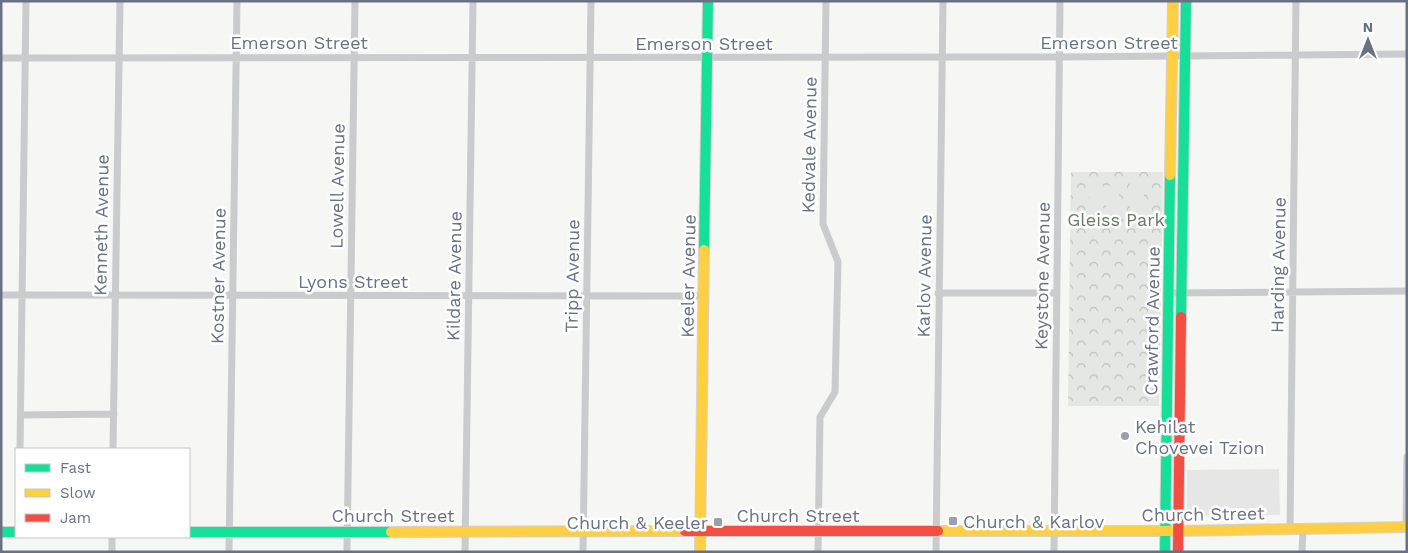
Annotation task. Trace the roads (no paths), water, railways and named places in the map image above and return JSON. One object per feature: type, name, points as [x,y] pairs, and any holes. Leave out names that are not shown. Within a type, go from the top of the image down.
[{"type":"street","points":[[20,448],[26,1]]},
{"type":"street","name":"Kenneth Avenue","points":[[113,448],[120,1]]},
{"type":"street","name":"Kostner Avenue","points":[[230,552],[237,1]]},
{"type":"street","name":"Lowell Avenue","points":[[347,552],[355,1]]},
{"type":"street","name":"Kildare Avenue","points":[[465,552],[473,1]]},
{"type":"street","name":"Tripp Avenue","points":[[582,552],[591,1]]},
{"type":"street","name":"Keeler Avenue","points":[[700,552],[708,1]]},
{"type":"street","name":"Kedvale Avenue","points":[[818,552],[820,417],[835,392],[838,262],[823,224],[826,1]]},
{"type":"street","name":"Karlov Avenue","points":[[936,552],[943,1]]},
{"type":"street","name":"Keystone Avenue","points":[[1054,552],[1060,1]]},
{"type":"street","name":"Crawford Avenue","points":[[1165,552],[1173,1]]},
{"type":"street","name":"Crawford Avenue","points":[[1178,552],[1186,1]]},
{"type":"street","name":"Harding Avenue","points":[[1290,529],[1296,1]]},
{"type":"street","name":"Emerson Street","points":[[1,58],[1060,57],[1407,54]]},
{"type":"street","points":[[1169,293],[1407,290]]},
{"type":"street","points":[[938,293],[1057,293]]},
{"type":"street","name":"Lyons Street","points":[[1,295],[704,296]]},
{"type":"street","points":[[21,415],[114,414]]},
{"type":"street","points":[[1406,527],[1407,457]]},
{"type":"street","name":"Church Street","points":[[190,532],[1178,531],[1406,527]]},
{"type":"street","points":[[1302,529],[1302,552]]},
{"type":"street","points":[[1,532],[15,532]]},
{"type":"street","points":[[112,538],[112,552]]},
{"type":"place","name":"Kehilat Chovevei Tzion","points":[[1125,436]]},
{"type":"place","name":"Church & Karlov","points":[[953,521]]},
{"type":"place","name":"Church & Keeler","points":[[718,522]]},
{"type":"park label","name":"Gleiss Park","points":[[1116,219]]}]
